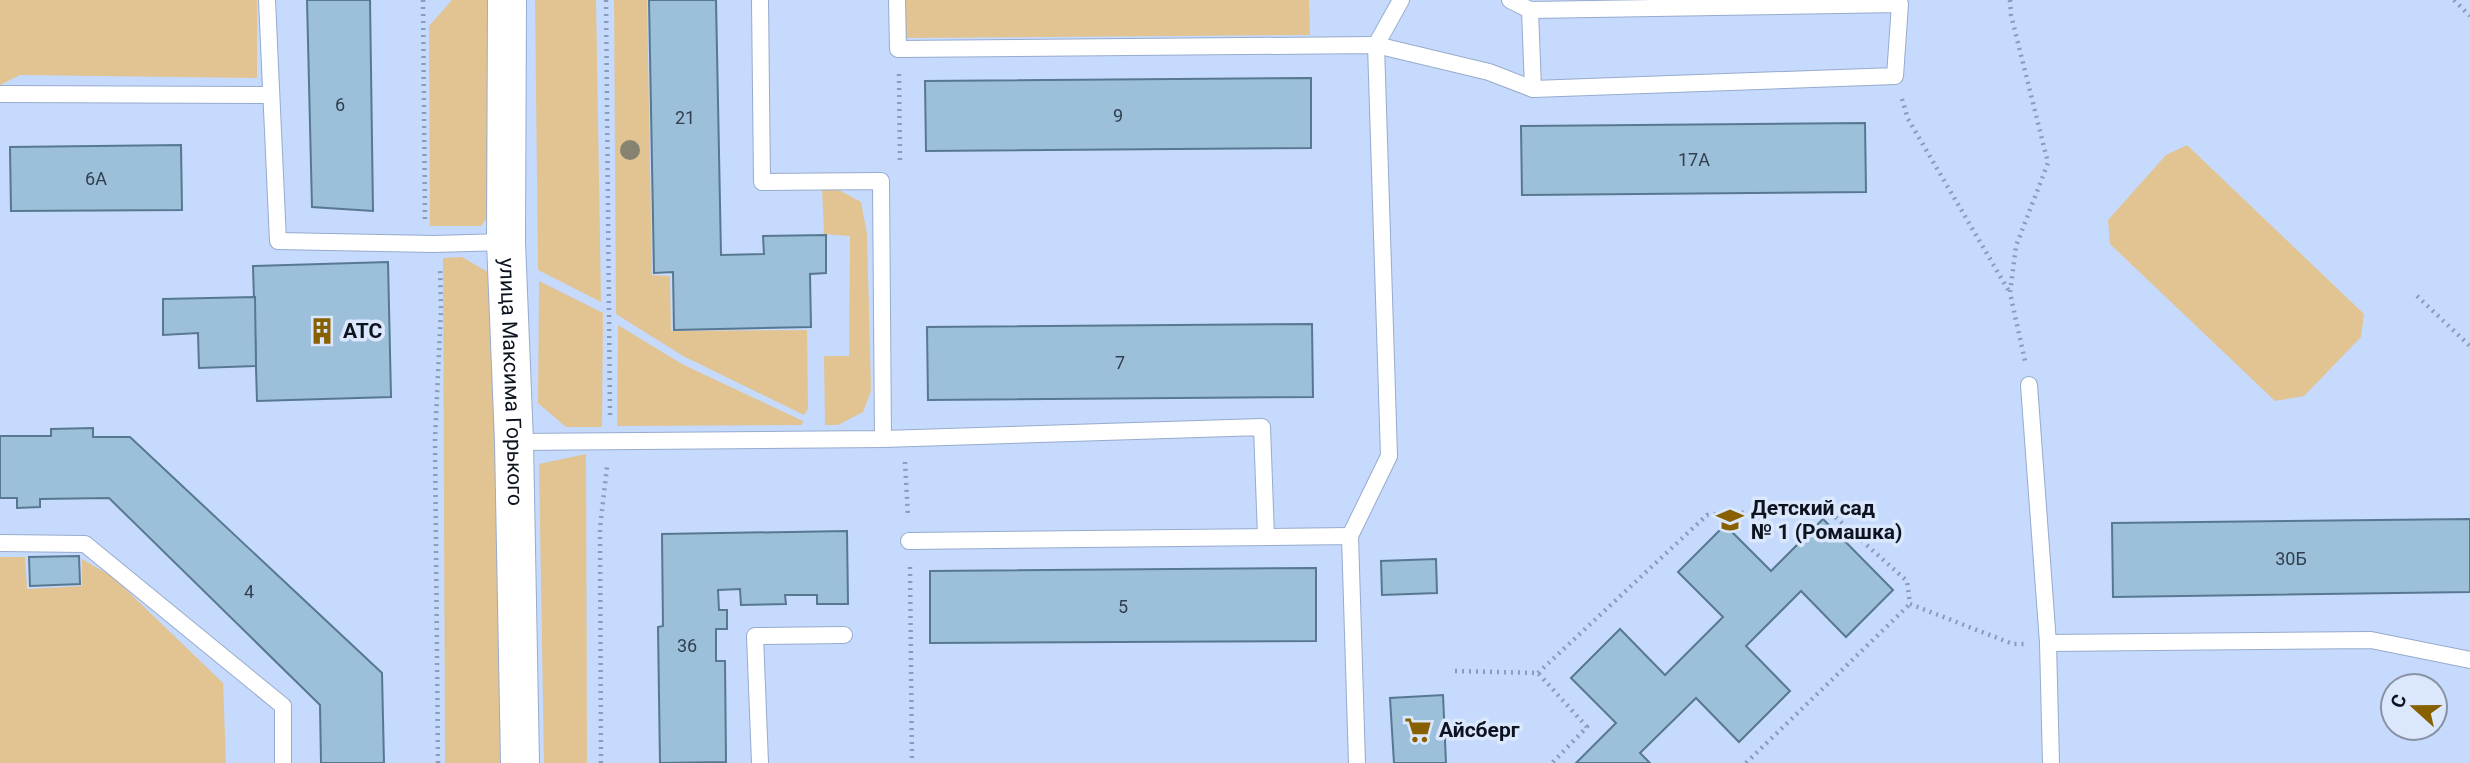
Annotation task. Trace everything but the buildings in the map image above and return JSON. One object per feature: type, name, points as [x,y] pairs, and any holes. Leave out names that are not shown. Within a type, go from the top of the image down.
[{"type":"main road","name":"улица Максима Горького","points":[[507,0],[506,242],[514,442],[520,763]]},
{"type":"lane","points":[[267,0],[278,241],[433,244],[506,242]]},
{"type":"lane","points":[[760,0],[762,182],[881,181],[883,439]]},
{"type":"lane","points":[[897,0],[898,48],[1376,45],[1489,72],[1533,89],[1895,76],[1900,4],[1530,10],[1510,0]]},
{"type":"lane","points":[[1357,763],[1350,536],[1389,456],[1376,45],[1401,0]]},
{"type":"lane","points":[[1530,10],[1533,89]]},
{"type":"lane","points":[[0,94],[271,95]]},
{"type":"lane","points":[[2029,384],[2048,643],[2051,763]]},
{"type":"lane","points":[[514,442],[883,439],[1262,427],[1266,537]]},
{"type":"lane","points":[[909,541],[1350,536]]},
{"type":"lane","points":[[0,543],[85,544],[283,706],[283,763]]},
{"type":"lane","points":[[760,763],[755,636],[845,635]]},
{"type":"lane","points":[[2048,643],[2371,640],[2470,660]]},
{"type":"path","points":[[423,0],[426,227],[440,262],[441,310],[435,439],[438,763]]},
{"type":"path","points":[[601,763],[600,528],[610,440],[606,0]]},
{"type":"path","points":[[2010,0],[2011,15],[2048,163],[2016,246],[2010,293]]},
{"type":"path","points":[[2454,0],[2470,16]]},
{"type":"path","points":[[1895,76],[1908,119],[2010,293],[2029,384]]},
{"type":"path","points":[[2417,296],[2470,346]]},
{"type":"path","points":[[1455,671],[1538,673],[1707,515],[1824,507],[1907,581],[1910,604]]},
{"type":"path","points":[[1910,604],[2014,644],[2048,643]]},
{"type":"path","points":[[1745,763],[1910,604]]},
{"type":"path","points":[[1538,673],[1587,727],[1552,763]]},
{"type":"shaded area","points":[[0,0],[257,0],[257,78],[20,75],[0,85]]},
{"type":"shaded area","points":[[452,0],[490,0],[493,209],[481,226],[430,226],[429,26]]},
{"type":"shaded area","points":[[535,0],[596,0],[601,302],[538,270]]},
{"type":"shaded area","points":[[614,0],[647,0],[652,275],[670,276],[671,331],[807,330],[808,409],[804,415],[683,356],[616,314]]},
{"type":"shaded area","points":[[906,0],[1309,0],[1310,35],[906,38]]},
{"type":"shaded area","points":[[2187,145],[2364,314],[2361,337],[2304,396],[2275,401],[2110,244],[2108,220],[2166,155]]},
{"type":"shaded area","points":[[822,189],[837,189],[861,202],[867,234],[871,391],[863,412],[838,425],[825,425],[824,356],[849,356],[850,236],[824,234]]},
{"type":"shaded area","points":[[462,257],[493,275],[502,763],[445,763],[443,258]]},
{"type":"shaded area","points":[[539,281],[603,313],[602,427],[566,427],[538,403]]},
{"type":"shaded area","points":[[618,325],[682,364],[803,421],[802,425],[617,426]]},
{"type":"shaded area","points":[[586,454],[587,763],[544,763],[539,464]]},
{"type":"shaded area","points":[[0,557],[25,557],[27,589],[82,586],[82,559],[113,577],[223,683],[226,763],[0,763]]},
{"type":"place","name":"АТС","points":[[322,331]]},
{"type":"place","name":"Детский сад № 1 (Ромашка)","points":[[1730,520]]},
{"type":"place","name":"Айсберг","points":[[1418,730]]}]
